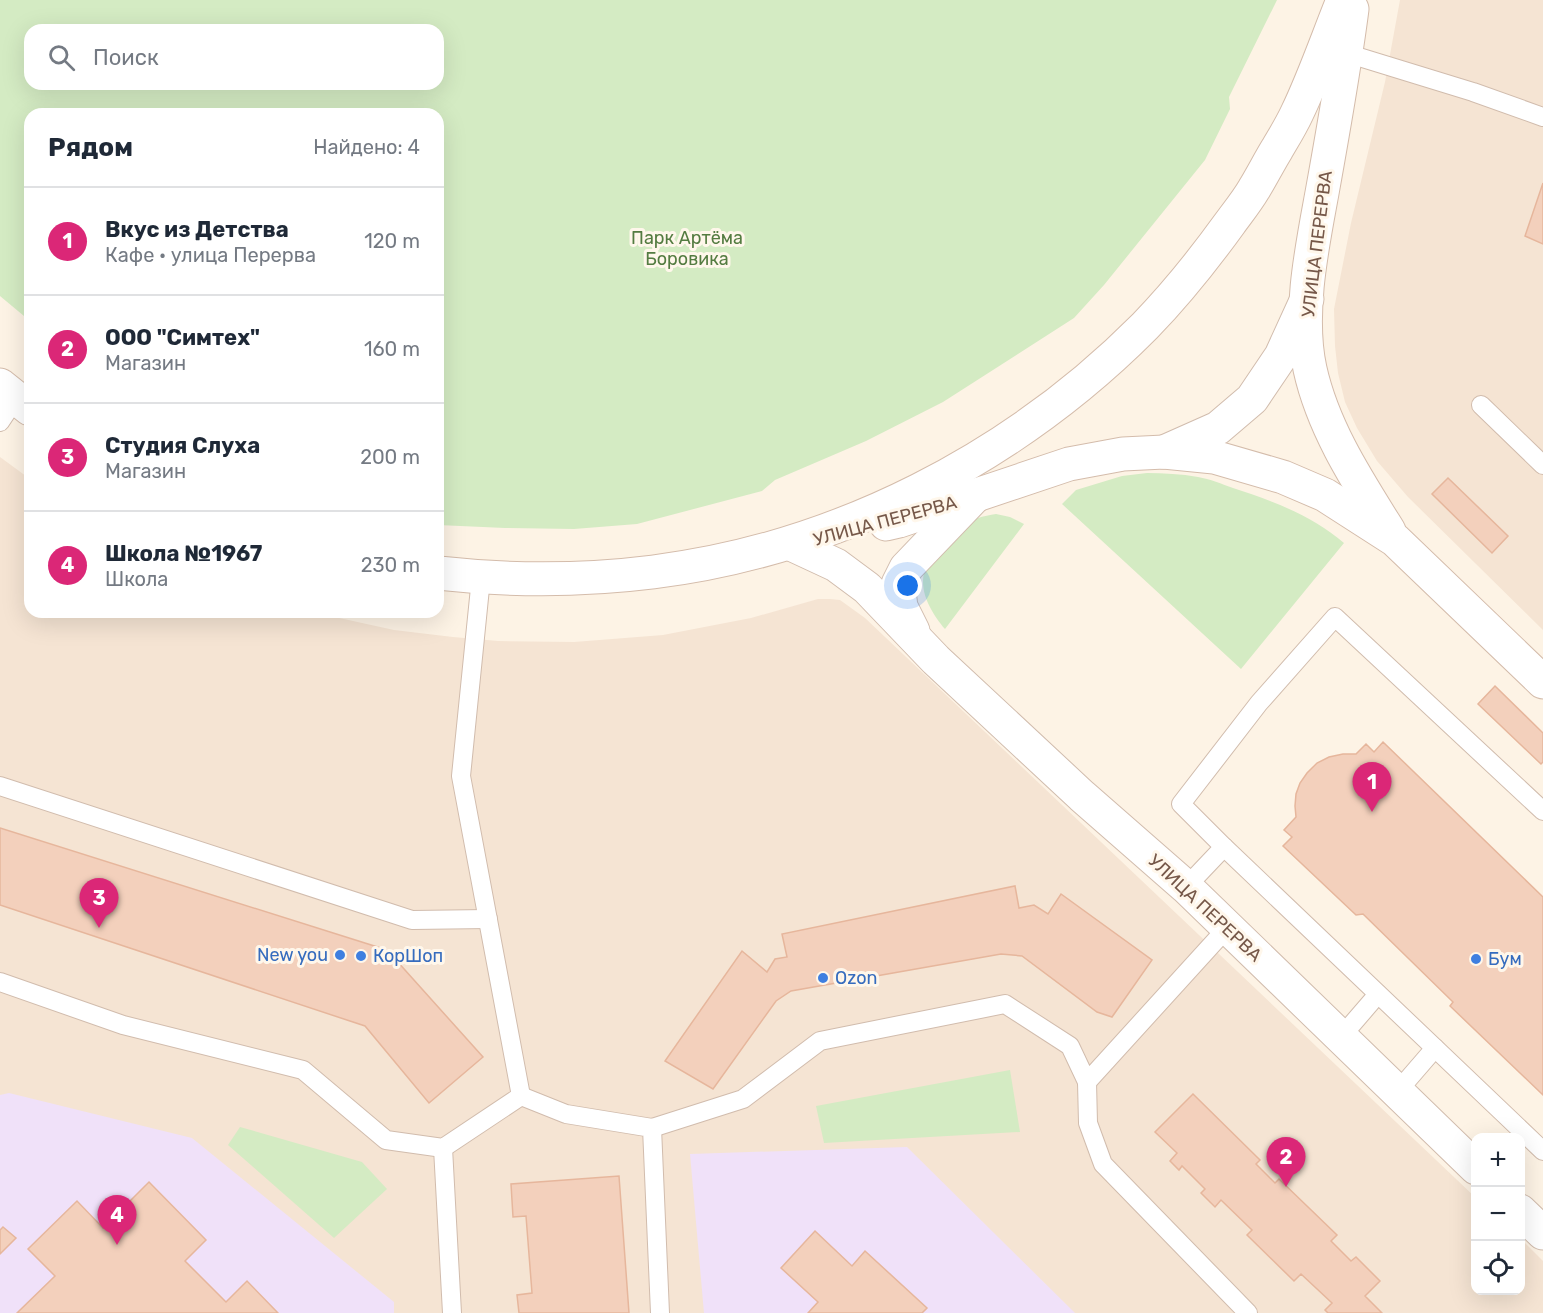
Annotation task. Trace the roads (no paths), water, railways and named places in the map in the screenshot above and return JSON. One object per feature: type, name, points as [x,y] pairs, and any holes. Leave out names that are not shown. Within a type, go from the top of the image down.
[{"type":"main road","points":[[444,574],[481,578],[606,577],[703,564],[764,550],[823,531],[881,508],[936,482],[1011,437],[1081,384],[1153,318],[1203,260],[1254,190],[1297,114],[1343,0]]},
{"type":"main road","name":"УЛИЦА ПЕРЕРВА","points":[[1353,0],[1313,243],[1307,299],[1306,339],[1310,368],[1327,422],[1354,476],[1395,540]]},
{"type":"main road","points":[[1164,453],[1218,428],[1252,399],[1281,356],[1307,299]]},
{"type":"main road","name":"УЛИЦА ПЕРЕРВА","points":[[703,564],[899,521],[1068,464],[1123,454],[1164,453],[1214,457],[1283,477],[1325,495],[1395,540],[1543,682]]},
{"type":"main road","name":"УЛИЦА ПЕРЕРВА","points":[[930,654],[913,631],[901,607],[898,584],[906,568],[976,495]]},
{"type":"main road","name":"УЛИЦА ПЕРЕРВА","points":[[794,545],[836,566],[867,588],[930,654],[1082,796],[1186,887],[1471,1163]]},
{"type":"main road","points":[[1525,1215],[1543,1233]]},
{"type":"lane","points":[[1346,53],[1473,92],[1543,117]]},
{"type":"lane","points":[[1480,405],[1543,465]]},
{"type":"lane","points":[[481,578],[461,776],[521,1096]]},
{"type":"lane","points":[[1543,811],[1335,617],[1259,703],[1181,804],[1543,1151]]},
{"type":"lane","points":[[0,786],[412,920],[488,918]]},
{"type":"lane","points":[[1186,887],[1224,847]]},
{"type":"lane","points":[[1087,1082],[1227,928]]},
{"type":"lane","points":[[0,982],[123,1025],[303,1070],[386,1140],[443,1148],[521,1096]]},
{"type":"lane","points":[[1341,1037],[1378,994]]},
{"type":"lane","points":[[521,1096],[566,1114],[652,1128],[743,1099],[820,1041],[1005,1004],[1070,1046],[1087,1082],[1088,1123],[1103,1164],[1248,1313]]},
{"type":"lane","points":[[1396,1092],[1435,1048]]},
{"type":"lane","points":[[652,1128],[660,1313]]},
{"type":"lane","points":[[443,1148],[452,1313]]},
{"type":"place","name":"Вкус из Детства","points":[[1372,812]]},
{"type":"place","name":"Студия Слуха","points":[[99,928]]},
{"type":"place","name":"New you","points":[[340,955]]},
{"type":"place","name":"КорШоп","points":[[361,956]]},
{"type":"place","name":"Бум","points":[[1476,959]]},
{"type":"place","name":"Ozon","points":[[823,978]]},
{"type":"place","name":"ООО \"Симтех\"","points":[[1286,1187]]},
{"type":"place","name":"Школа №1967","points":[[117,1245]]},
{"type":"park label","name":"Парк Артёма Боровика","points":[[687,248]]}]
